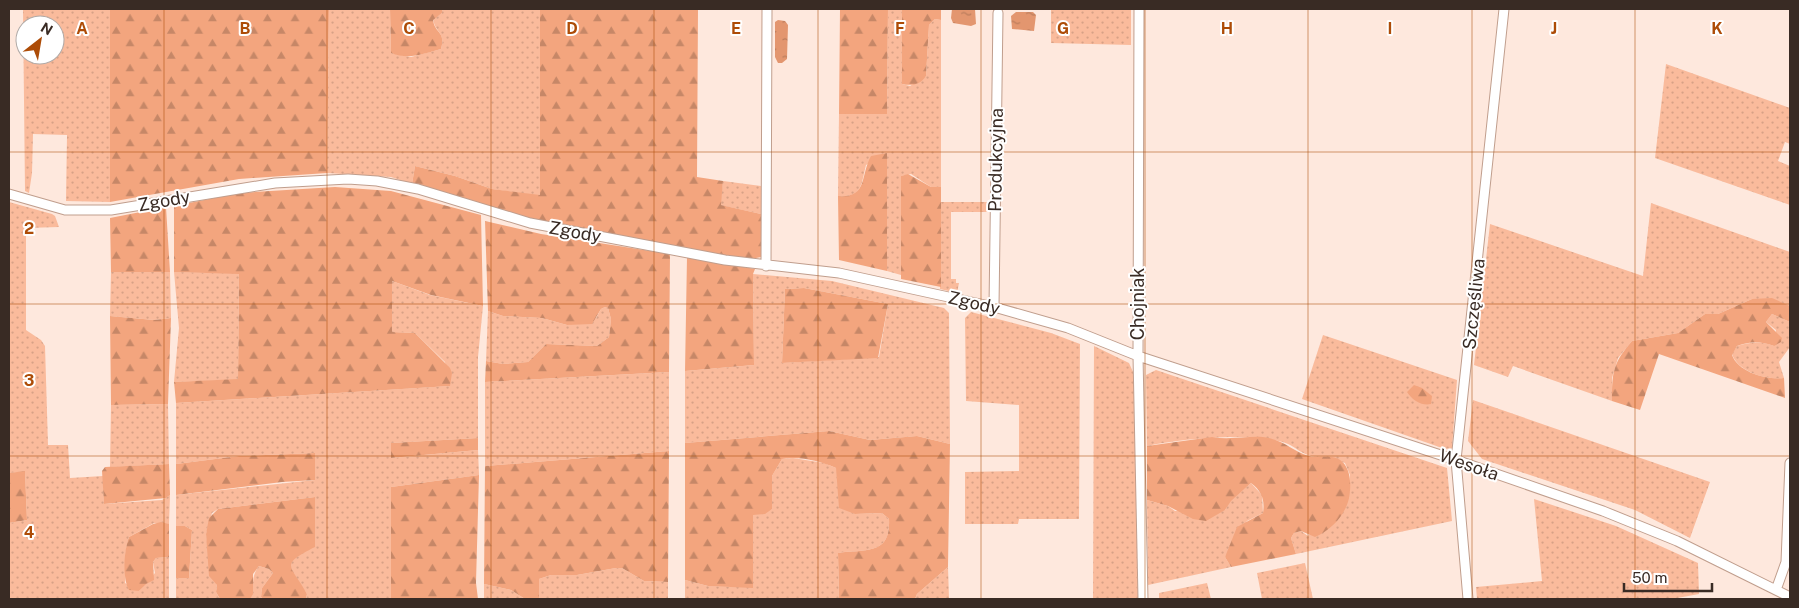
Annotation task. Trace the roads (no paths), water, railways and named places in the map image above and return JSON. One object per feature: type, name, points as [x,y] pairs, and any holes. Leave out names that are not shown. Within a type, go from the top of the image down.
[{"type":"street","points":[[766,9],[766,266]]},
{"type":"street","name":"Chojniak","points":[[1139,9],[1138,356],[1144,599]]},
{"type":"street","name":"Szczęśliwa","points":[[1468,599],[1456,460],[1504,9]]},
{"type":"street","name":"Produkcyjna","points":[[994,306],[998,12]]},
{"type":"street","name":"Zgody","points":[[9,194],[65,210],[111,210],[274,183],[348,179],[377,181],[418,188],[530,223],[766,266],[839,273],[994,306],[1068,328],[1138,356]]},
{"type":"street","name":"Wesoła","points":[[1138,356],[1456,460],[1603,511],[1677,541],[1790,597]]},
{"type":"street","points":[[1776,590],[1786,562],[1790,463]]},
{"type":"water","points":[[952,9],[975,9],[976,24],[971,26],[953,23],[951,18]]},
{"type":"water","points":[[1016,12],[1033,12],[1036,15],[1034,31],[1012,29],[1011,16]]},
{"type":"water","points":[[778,20],[785,21],[788,25],[787,59],[782,63],[778,63],[775,57],[775,22]]}]
